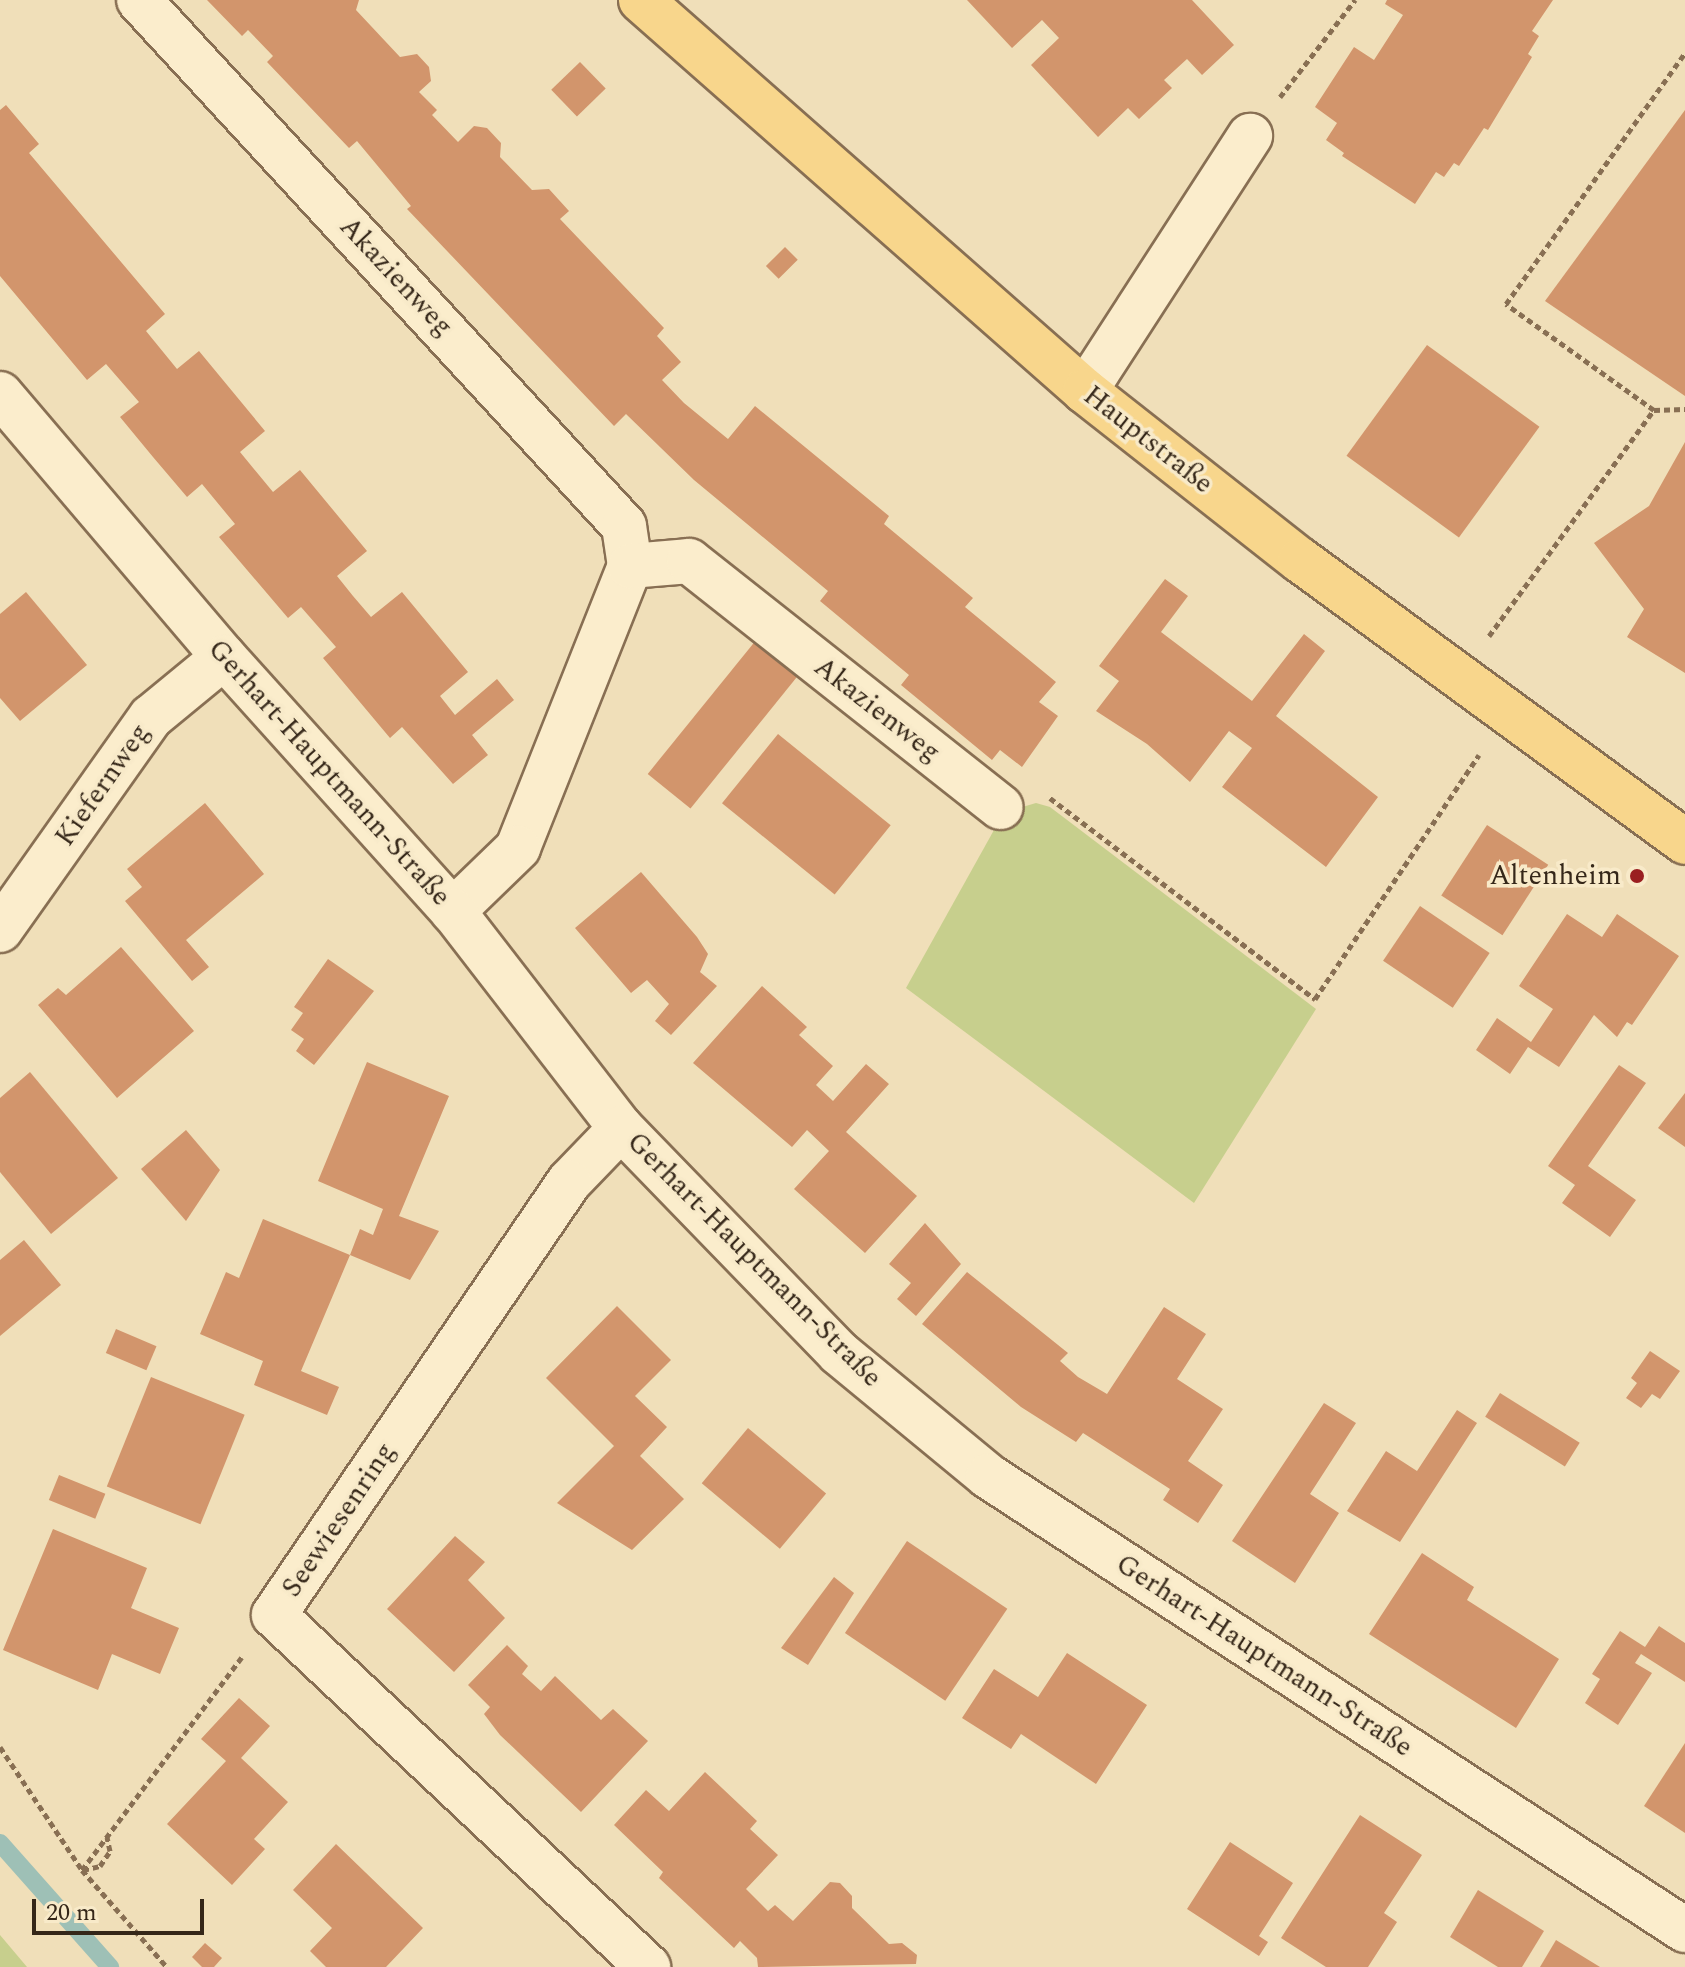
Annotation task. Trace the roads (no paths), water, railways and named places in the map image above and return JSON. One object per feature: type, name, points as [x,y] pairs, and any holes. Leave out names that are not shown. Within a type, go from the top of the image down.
[{"type":"main road","name":"Hauptstraße","points":[[641,0],[1085,391],[1506,715],[1685,842]]},
{"type":"street","name":"Akazienweg","points":[[139,0],[597,492],[624,526],[630,566],[689,561],[1000,807]]},
{"type":"street","points":[[1085,391],[1250,136]]},
{"type":"street","name":"Gerhart-Hauptmann-Straße","points":[[0,394],[224,657],[453,911],[621,1128],[839,1353],[988,1476],[1685,1930]]},
{"type":"street","points":[[453,911],[518,848],[630,566]]},
{"type":"street","name":"Kiefernweg","points":[[0,930],[151,717],[224,657]]},
{"type":"street","name":"Seewiesenring","points":[[621,1128],[569,1182],[274,1615],[648,1967]]},
{"type":"waterway","points":[[0,1843],[110,1967]]},
{"type":"place","name":"Altenheim","points":[[1637,876]]}]
